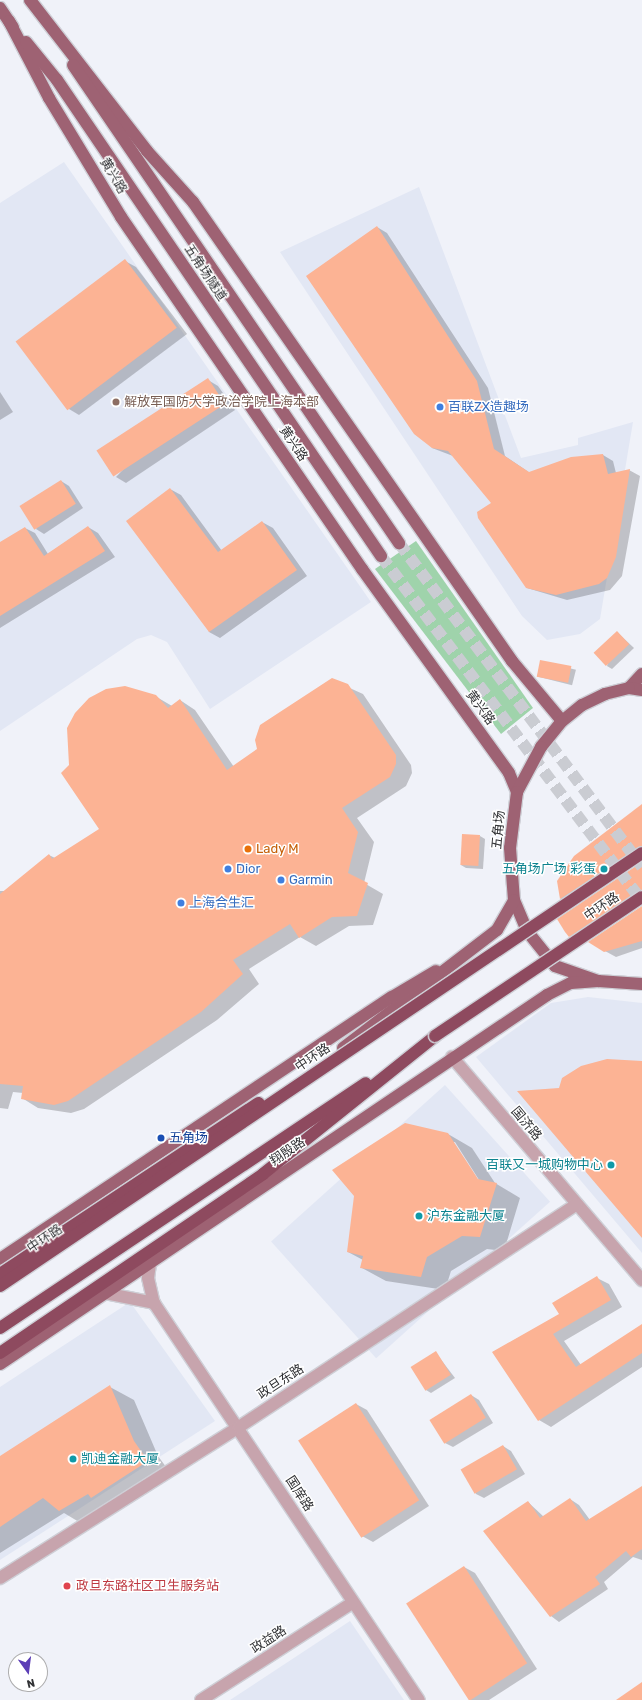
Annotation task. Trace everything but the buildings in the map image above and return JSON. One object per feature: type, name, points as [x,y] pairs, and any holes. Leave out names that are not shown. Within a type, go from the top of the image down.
[{"type":"highway","name":"中环路","points":[[0,1286],[642,853]]},
{"type":"highway","name":"中环路","points":[[0,1328],[642,897]]},
{"type":"highway","points":[[0,1274],[218,1128],[414,1007]]},
{"type":"highway","points":[[0,1353],[263,1174],[435,1036]]},
{"type":"main road","points":[[30,0],[147,151],[193,202],[512,661],[562,721]]},
{"type":"main road","name":"五角场隧道","points":[[0,8],[57,80],[382,556]]},
{"type":"main road","name":"五角场隧道","points":[[38,12],[399,543]]},
{"type":"main road","name":"黄兴路","points":[[9,21],[49,98],[121,217],[362,569],[510,773],[517,792]]},
{"type":"main road","points":[[630,688],[642,674]]},
{"type":"main road","name":"五角场","points":[[642,690],[630,688],[582,705],[562,721],[540,747],[517,792],[510,848],[514,900],[527,931],[555,966],[598,980],[642,984]]},
{"type":"main road","points":[[0,1280],[274,1097],[474,950],[497,930],[514,900]]},
{"type":"main road","points":[[0,1259],[392,997],[474,950]]},
{"type":"main road","name":"翔殷路","points":[[0,1364],[150,1264],[452,1057],[554,991],[571,983],[598,980]]},
{"type":"street","name":"国济路","points":[[452,1057],[576,1205],[642,1280]]},
{"type":"street","name":"政旦东路","points":[[0,1578],[239,1426],[576,1205]]},
{"type":"street","name":"国庠路","points":[[150,1264],[148,1278],[154,1303],[239,1426],[352,1603],[419,1700]]},
{"type":"street","points":[[105,1293],[154,1303]]},
{"type":"street","name":"政益路","points":[[201,1700],[352,1603]]},
{"type":"shaded area","name":"解放军国防大学政治学院上海本部","points":[[64,162],[371,602],[210,709],[167,642],[151,635],[137,639],[0,731],[0,203]]},
{"type":"shaded area","points":[[419,187],[521,458],[578,445],[578,438],[633,422],[600,619],[580,634],[547,640],[522,616],[280,252]]},
{"type":"shaded area","points":[[588,997],[642,1003],[642,1253],[476,1057],[551,1003]]},
{"type":"shaded area","points":[[445,1085],[550,1202],[376,1358],[271,1242]]},
{"type":"shaded area","points":[[130,1302],[215,1421],[0,1560],[0,1387]]},
{"type":"shaded area","points":[[350,1621],[404,1700],[230,1700]]},
{"type":"green space","points":[[416,541],[533,708],[501,734],[375,569]]},
{"type":"tunnel","points":[[399,543],[642,867]]},
{"type":"tunnel","points":[[381,556],[642,901]]},
{"type":"place","name":"解放军国防大学政治学院上海本部","points":[[116,402]]},
{"type":"place","name":"百联ZX造趣场","points":[[440,407]]},
{"type":"place","name":"Lady M","points":[[248,849]]},
{"type":"place","name":"Dior","points":[[228,869]]},
{"type":"place","name":"五角场广场 彩蛋","points":[[604,869]]},
{"type":"place","name":"Garmin","points":[[281,880]]},
{"type":"place","name":"上海合生汇","points":[[181,903]]},
{"type":"place","name":"五角场","points":[[161,1138]]},
{"type":"place","name":"百联又一城购物中心","points":[[611,1165]]},
{"type":"place","name":"沪东金融大厦","points":[[419,1216]]},
{"type":"place","name":"凯迪金融大厦","points":[[73,1459]]},
{"type":"place","name":"政旦东路社区卫生服务站","points":[[67,1586]]}]
